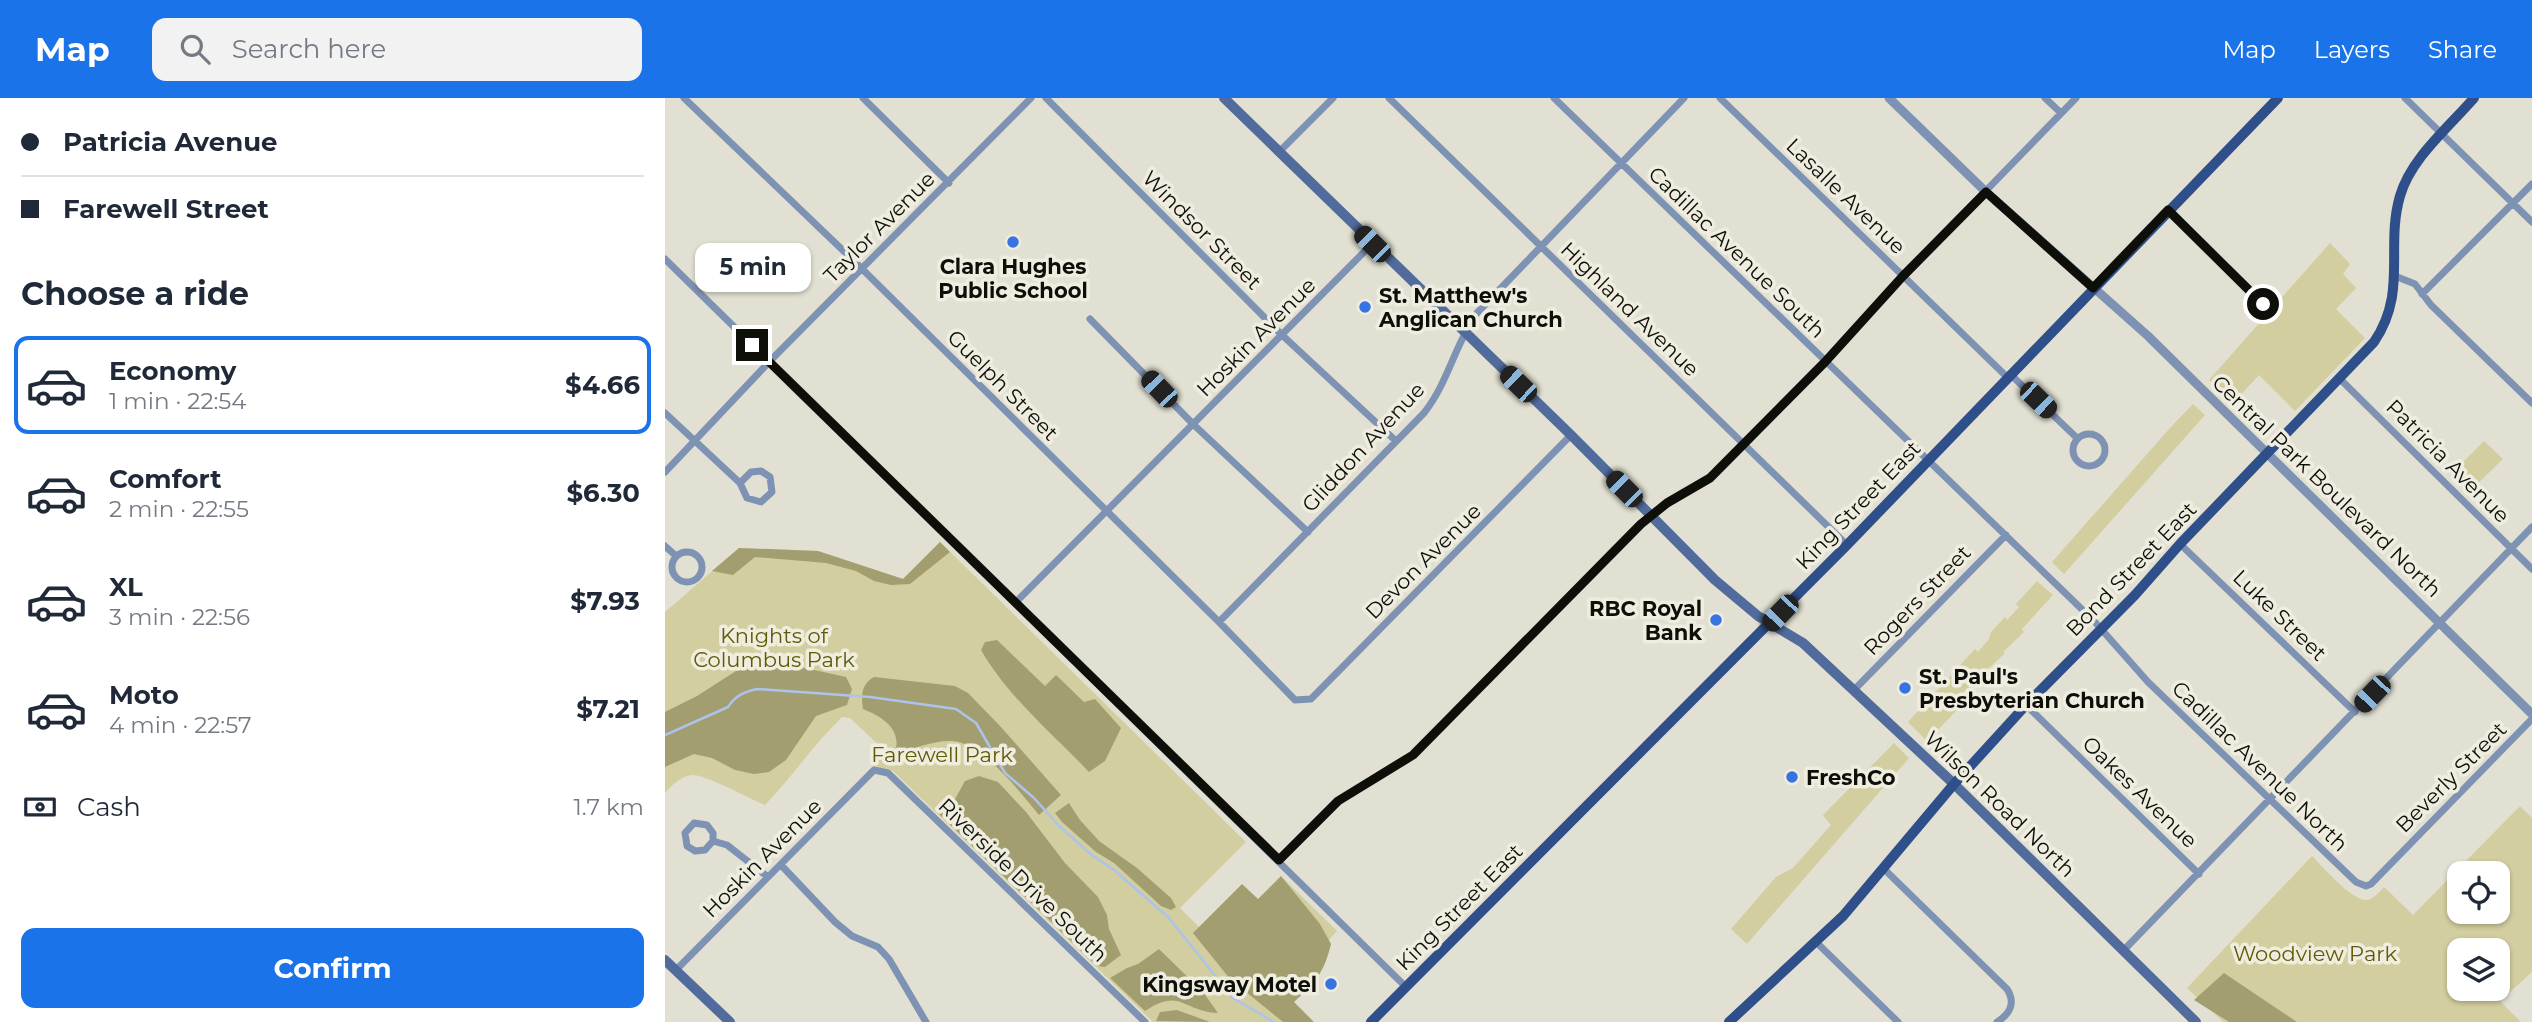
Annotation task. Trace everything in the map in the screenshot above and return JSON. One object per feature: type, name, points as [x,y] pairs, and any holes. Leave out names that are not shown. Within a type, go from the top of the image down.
[{"type":"main road","name":"Wilson Road North","points":[[1224,98],[1724,589],[1770,624],[1803,643],[1954,784],[2196,1022]]},
{"type":"main road","name":"King Street East","points":[[1371,1022],[1770,624],[2278,98]]},
{"type":"main road","name":"Bond Street East","points":[[1729,1022],[1843,916],[1954,784],[2026,705],[2340,379],[2382,331],[2391,309],[2395,276],[2396,216],[2400,194],[2410,172],[2474,98]]},
{"type":"main road","points":[[665,960],[730,1022]]},
{"type":"street","name":"Guelph Street","points":[[684,98],[862,268],[1295,700]]},
{"type":"street","points":[[863,98],[950,183]]},
{"type":"street","name":"Taylor Avenue","points":[[665,472],[769,362],[950,183],[1031,98]]},
{"type":"street","name":"Windsor Street","points":[[1046,98],[1282,335],[1396,441]]},
{"type":"street","points":[[1279,152],[1332,98]]},
{"type":"street","name":"Highland Avenue","points":[[1389,98],[1847,545]]},
{"type":"street","name":"Cadillac Avenue South","points":[[1554,98],[1928,460]]},
{"type":"street","name":"Gliddon Avenue","points":[[1219,622],[1433,401],[1465,332],[1477,313],[1684,98]]},
{"type":"street","name":"Lasalle Avenue","points":[[1720,98],[1903,276],[2077,438]]},
{"type":"street","name":"Central Park Boulevard North","points":[[1889,98],[1986,192],[2148,336],[2532,714]]},
{"type":"street","points":[[2045,98],[2061,113]]},
{"type":"street","points":[[1279,860],[1338,801],[1413,755],[1651,516],[1701,484],[1743,444],[1825,362],[1903,276],[2076,98]]},
{"type":"street","points":[[2405,98],[2532,222]]},
{"type":"street","points":[[2422,294],[2532,184]]},
{"type":"street","points":[[2168,210],[2263,304]]},
{"type":"street","name":"Hoskin Avenue","points":[[1016,603],[1372,244]]},
{"type":"street","points":[[665,259],[1279,860],[1406,988]]},
{"type":"street","points":[[2395,276],[2415,284],[2532,403]]},
{"type":"street","points":[[1090,318],[1193,425],[1308,532]]},
{"type":"street","name":"Patricia Avenue","points":[[2340,379],[2532,569]]},
{"type":"street","points":[[665,413],[740,483],[744,494],[751,501],[766,500],[772,492],[770,477],[761,471],[751,472],[740,483]]},
{"type":"street","name":"Devon Avenue","points":[[1295,700],[1311,699],[1570,435]]},
{"type":"street","points":[[2087,435],[2099,438],[2105,451],[2100,462],[2091,466],[2079,463],[2073,453],[2077,438],[2087,435]]},
{"type":"street","name":"Cadillac Avenue North","points":[[1928,460],[2101,630],[2148,682],[2360,885],[2371,884],[2395,859]]},
{"type":"street","points":[[2123,951],[2532,527]]},
{"type":"street","name":"Rogers Street","points":[[1854,690],[2005,535]]},
{"type":"street","name":"Luke Street","points":[[2181,544],[2355,712]]},
{"type":"street","points":[[665,546],[674,555]]},
{"type":"street","points":[[689,551],[698,556],[702,565],[700,576],[687,582],[677,579],[672,571],[674,555],[689,551]]},
{"type":"street","name":"Oakes Avenue","points":[[2026,705],[2199,874]]},
{"type":"street","name":"Beverly Street","points":[[2395,859],[2532,719]]},
{"type":"street","name":"Hoskin Avenue","points":[[676,970],[874,770]]},
{"type":"street","name":"Riverside Drive South","points":[[874,770],[888,773],[1145,1022]]},
{"type":"street","points":[[694,823],[703,823],[710,829],[713,841],[705,850],[695,851],[687,846],[685,833],[694,823]]},
{"type":"street","points":[[713,841],[727,845],[768,877]]},
{"type":"street","points":[[781,865],[835,922],[852,936],[878,947],[889,959],[926,1022]]},
{"type":"street","points":[[1884,869],[2007,989],[2012,1002],[2010,1010],[1997,1022]]},
{"type":"street","points":[[1816,942],[1898,1022]]},
{"type":"green space","points":[[2330,243],[2350,264],[2343,274],[2356,288],[2336,309],[2365,338],[2295,411],[2259,375],[2233,403],[2209,380]]},
{"type":"green space","points":[[2193,404],[2205,415],[2064,574],[2052,562]]},
{"type":"green space","points":[[2484,441],[2503,459],[2469,492],[2451,474]]},
{"type":"green space","name":"Knights of Columbus Park","points":[[940,542],[1246,842],[1180,908],[1215,943],[1283,878],[1337,931],[1280,993],[1309,1022],[1153,1022],[893,771],[873,766],[884,750],[850,718],[842,717],[832,727],[765,805],[717,782],[692,775],[680,779],[665,793],[665,612],[739,548],[818,551],[903,579]]},
{"type":"green space","points":[[2037,581],[2053,595],[2022,629],[2024,632],[2003,652],[2005,653],[1951,704],[1957,710],[1927,741],[1908,722],[1975,649],[1978,652],[1989,639],[1991,632],[2019,607],[2016,604]]},
{"type":"green space","points":[[1894,743],[1909,758],[1747,944],[1731,929],[1776,877],[1793,868],[1831,825],[1823,815]]},
{"type":"green space","name":"Woodview Park","points":[[2520,806],[2532,818],[2532,972],[2510,992],[2510,938],[2447,938],[2447,1001],[2500,1001],[2521,1022],[2223,1022],[2187,988],[2312,856],[2338,882],[2361,899],[2370,899],[2384,887],[2413,915],[2447,880],[2447,924],[2510,924],[2510,861],[2466,861]]},
{"type":"shaded area","points":[[940,542],[950,552],[910,584],[891,585],[874,581],[856,571],[826,563],[755,557],[733,575],[712,571],[739,548],[818,551],[903,579]]},
{"type":"shaded area","points":[[997,640],[1045,686],[1056,675],[1084,702],[1095,699],[1121,728],[1105,761],[1089,772],[1017,699],[981,650],[985,642]]},
{"type":"shaded area","points":[[784,666],[846,677],[852,689],[847,705],[816,716],[786,760],[769,772],[754,774],[735,770],[712,758],[694,754],[665,767],[665,712],[697,696],[736,671]]},
{"type":"shaded area","points":[[874,677],[955,686],[968,693],[1061,795],[1039,815],[1012,782],[988,759],[976,750],[953,741],[930,743],[894,755],[896,738],[890,726],[863,709],[863,691]]},
{"type":"shaded area","points":[[979,776],[998,782],[1026,812],[1065,863],[1098,897],[1121,955],[1105,967],[1097,966],[938,813],[955,799],[965,781]]},
{"type":"shaded area","points":[[1069,803],[1099,841],[1137,868],[1171,898],[1176,907],[1171,910],[1161,906],[1114,863],[1096,852],[1062,822],[1055,813]]},
{"type":"shaded area","points":[[1281,876],[1320,924],[1331,944],[1318,977],[1294,1002],[1314,1022],[1283,1022],[1230,979],[1193,933],[1242,884],[1258,899]]},
{"type":"shaded area","points":[[1159,949],[1203,992],[1218,1013],[1174,1001],[1157,1004],[1145,1011],[1110,978],[1138,964]]},
{"type":"shaded area","points":[[2224,973],[2297,1022],[2229,1022],[2194,1000]]},
{"type":"shaded area","points":[[1177,1010],[1210,1022],[1156,1021],[1160,1012]]},
{"type":"waterway","points":[[665,735],[728,707],[741,695],[757,689],[870,697],[956,709],[976,723],[1005,773],[1034,798],[1059,826],[1169,918],[1233,998],[1274,1022]]},
{"type":"place","name":"Clara Hughes Public School","points":[[1013,242]]},
{"type":"place","name":"St. Matthew's Anglican Church","points":[[1365,307]]},
{"type":"place","name":"RBC Royal Bank","points":[[1716,620]]},
{"type":"place","name":"St. Paul's Presbyterian Church","points":[[1905,688]]},
{"type":"place","name":"FreshCo","points":[[1792,777]]},
{"type":"place","name":"Kingsway Motel","points":[[1331,984]]},
{"type":"route","points":[[752,345],[1279,860],[1338,801],[1413,755],[1641,524],[1667,503],[1710,478],[1825,362],[1903,276],[1986,192],[2093,288],[2168,210],[2263,304]]},
{"type":"park label","name":"Farewell Park","points":[[942,754]]}]
